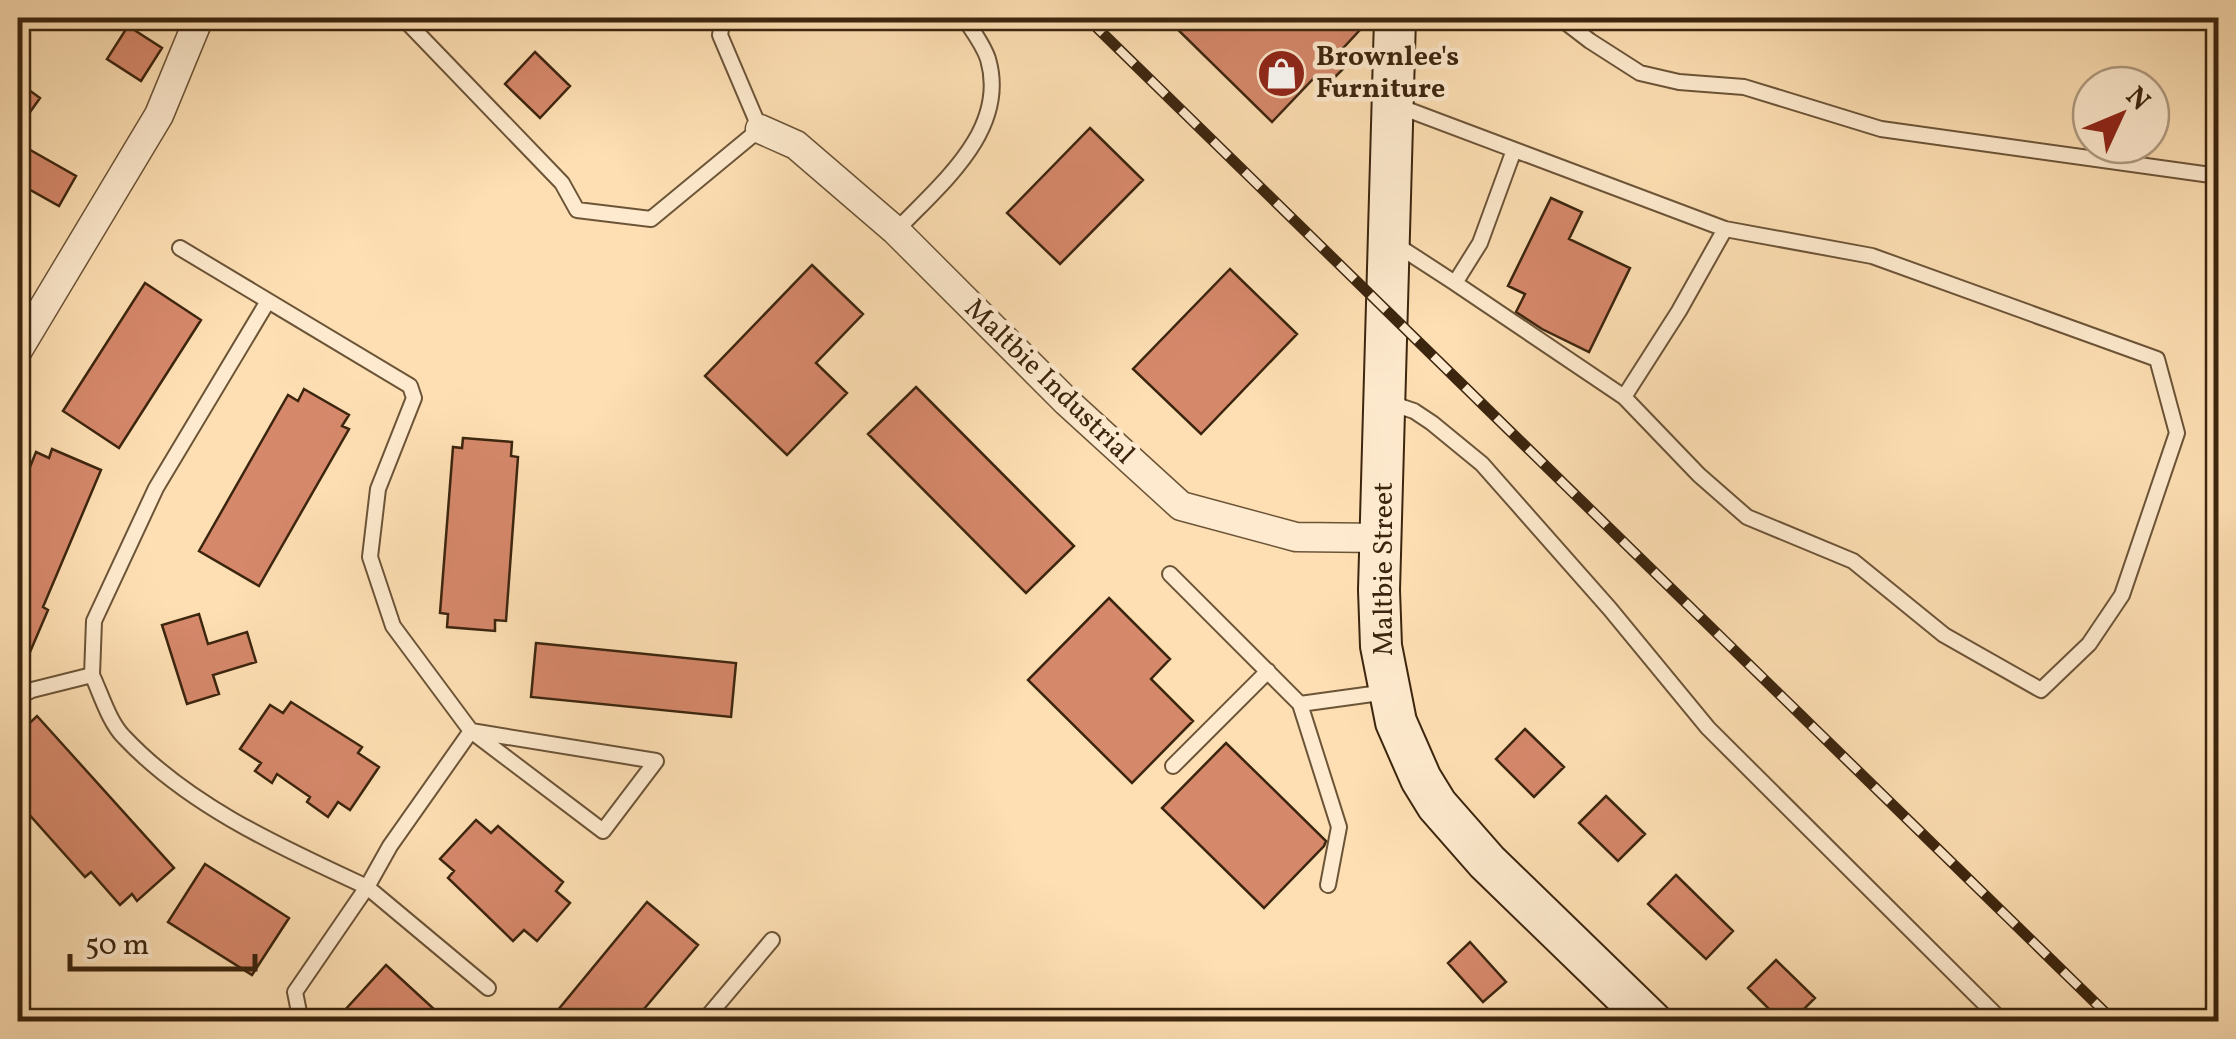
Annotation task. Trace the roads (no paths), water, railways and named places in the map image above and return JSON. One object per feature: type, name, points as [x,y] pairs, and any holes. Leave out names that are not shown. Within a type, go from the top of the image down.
[{"type":"street","points":[[18,350],[159,115],[199,18]]},
{"type":"street","name":"Maltbie Street","points":[[1394,18],[1381,538],[1381,646],[1388,692],[1396,722],[1421,779],[1458,832],[1652,1022]]},
{"type":"street","name":"Maltbie Industrial","points":[[760,129],[796,145],[896,231],[1067,402],[1180,506],[1296,537],[1381,538]]},
{"type":"lane","points":[[404,18],[562,183],[577,210],[650,219],[760,129],[720,35],[723,18]]},
{"type":"lane","points":[[896,231],[966,157],[989,110],[988,60],[964,18]]},
{"type":"lane","points":[[1560,18],[1640,72],[1679,82],[1744,88],[1881,129],[2218,176]]},
{"type":"lane","points":[[1390,240],[1624,397],[1699,475],[1747,517],[1854,561],[1944,635],[2042,690],[2089,644],[2122,595],[2177,432],[2157,359],[1872,256],[1725,229],[1393,104]]},
{"type":"lane","points":[[1455,284],[1480,242],[1514,150]]},
{"type":"lane","points":[[1624,397],[1725,229]]},
{"type":"lane","points":[[180,248],[410,386],[414,398],[378,489],[370,557],[393,626],[471,731],[604,831],[656,761],[471,731]]},
{"type":"lane","points":[[268,301],[156,488],[94,620],[92,675],[121,735],[196,800],[292,852],[368,887],[488,988]]},
{"type":"lane","points":[[1386,402],[1414,411],[1482,464],[1708,728],[2003,1022]]},
{"type":"lane","points":[[1170,574],[1300,704],[1339,828],[1328,885]]},
{"type":"lane","points":[[1173,766],[1268,672]]},
{"type":"lane","points":[[18,697],[92,675]]},
{"type":"lane","points":[[1300,704],[1388,692]]},
{"type":"lane","points":[[301,1022],[295,992],[471,731]]},
{"type":"lane","points":[[703,1022],[772,940]]},
{"type":"railway","points":[[1087,18],[2115,1022]]},
{"type":"place","name":"Brownlee's Furniture","points":[[1281,73]]}]
